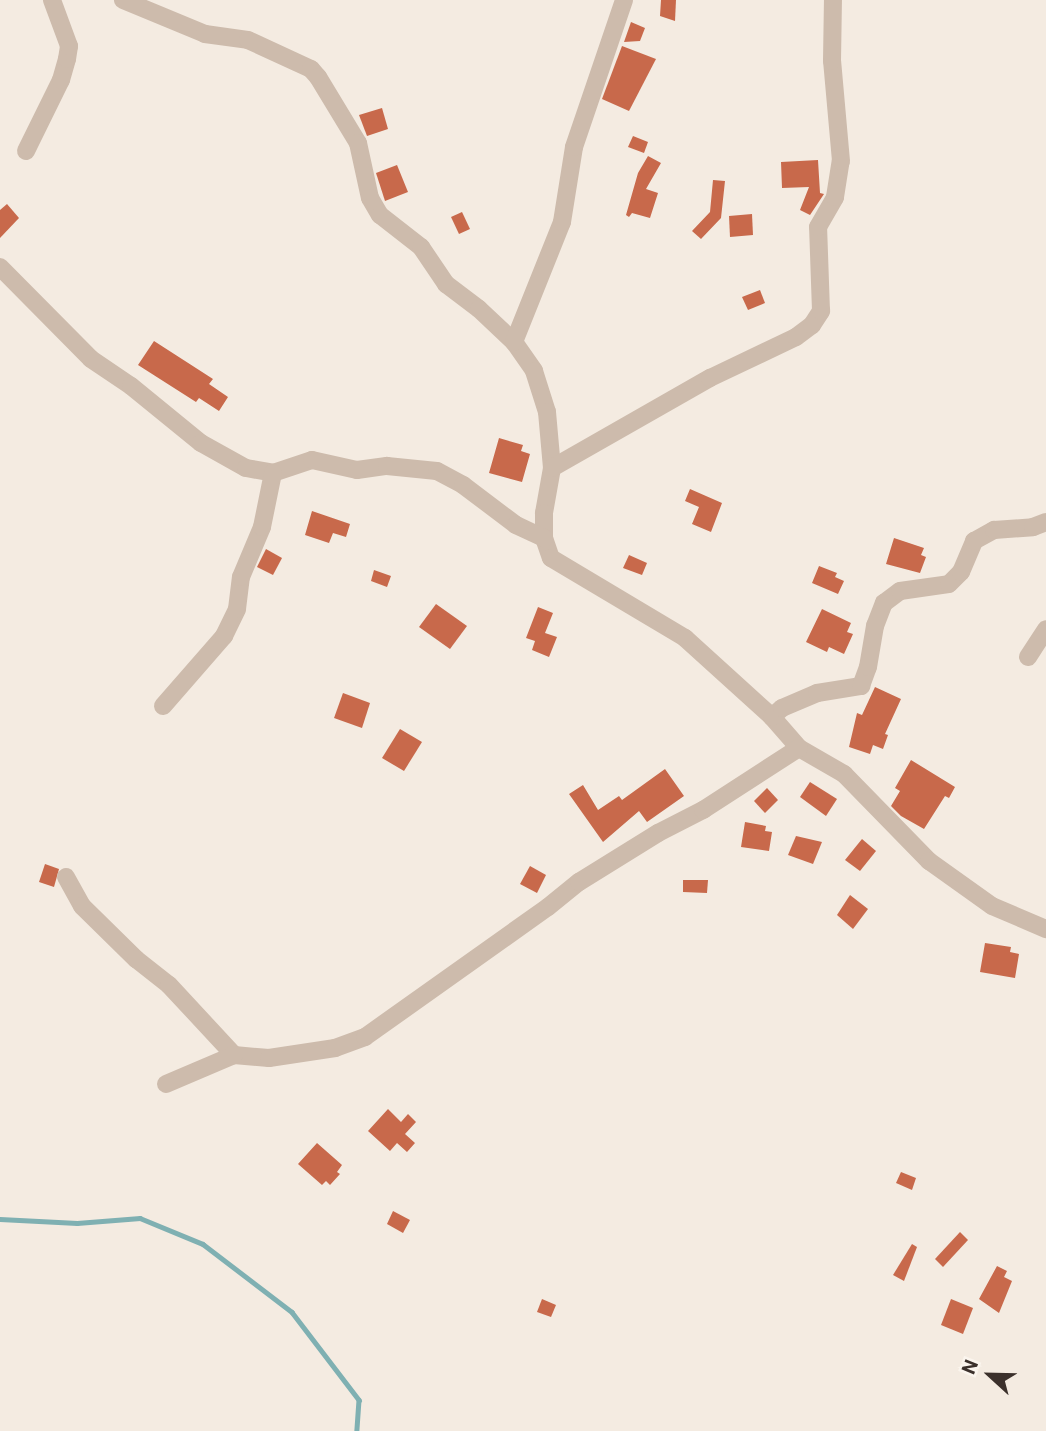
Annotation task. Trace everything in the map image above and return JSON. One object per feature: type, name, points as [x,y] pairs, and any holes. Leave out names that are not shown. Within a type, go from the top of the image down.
[{"type":"street","points":[[26,151],[61,80],[67,60],[69,46],[52,0]]},
{"type":"street","points":[[122,0],[205,34],[247,40],[311,69],[358,143],[370,198],[380,215],[421,247],[446,284],[479,309],[514,342],[534,371],[547,412],[552,468],[544,513],[544,538],[551,558],[685,638],[772,717],[799,748],[844,774],[929,861],[992,906],[1046,929]]},
{"type":"street","points":[[514,342],[562,222],[574,147],[624,0]]},
{"type":"street","points":[[552,468],[710,378],[796,337],[812,325],[821,311],[818,227],[835,197],[841,161],[832,61],[833,0]]},
{"type":"street","points":[[0,267],[91,359],[131,386],[201,443],[246,468],[274,473],[312,460],[357,470],[387,466],[437,471],[463,485],[516,525],[544,538]]},
{"type":"street","points":[[163,706],[224,636],[232,618],[241,577],[262,527],[274,473]]},
{"type":"street","points":[[772,717],[782,708],[817,693],[861,686],[875,626],[884,603],[900,591],[949,584],[961,572],[974,541],[994,530],[1033,527],[1046,522]]},
{"type":"street","points":[[1028,657],[1046,629]]},
{"type":"street","points":[[166,1084],[234,1055],[269,1058],[335,1048],[365,1037],[579,882],[658,833],[704,810],[799,748]]},
{"type":"street","points":[[66,877],[82,906],[136,959],[169,985],[234,1055]]},
{"type":"building","points":[[661,0],[676,0],[675,21],[660,16]]},
{"type":"building","points":[[631,22],[645,28],[640,41],[624,42]]},
{"type":"building","points":[[622,46],[656,59],[629,111],[602,99]]},
{"type":"building","points":[[382,108],[388,129],[367,136],[359,115]]},
{"type":"building","points":[[633,136],[648,142],[644,153],[628,147]]},
{"type":"building","points":[[648,156],[661,163],[646,189],[658,193],[650,218],[632,213],[629,217],[626,215],[638,173]]},
{"type":"building","points":[[818,160],[820,193],[824,194],[810,215],[800,210],[809,187],[782,188],[781,162]]},
{"type":"building","points":[[397,165],[408,192],[385,201],[376,173]]},
{"type":"building","points":[[713,180],[725,181],[721,218],[701,239],[692,231],[710,212]]},
{"type":"building","points":[[7,204],[19,218],[0,238],[0,210]]},
{"type":"building","points":[[462,212],[470,229],[459,234],[451,217]]},
{"type":"building","points":[[752,214],[753,235],[730,237],[729,216]]},
{"type":"building","points":[[760,290],[765,303],[748,310],[742,297]]},
{"type":"building","points":[[154,341],[213,379],[209,384],[228,397],[219,411],[199,398],[196,402],[138,365]]},
{"type":"building","points":[[499,438],[523,445],[521,451],[530,454],[522,482],[489,473]]},
{"type":"building","points":[[690,489],[722,503],[711,532],[692,524],[699,507],[685,501]]},
{"type":"building","points":[[312,511],[350,524],[346,537],[333,533],[329,543],[305,535]]},
{"type":"building","points":[[894,538],[924,548],[921,555],[926,557],[920,573],[886,564]]},
{"type":"building","points":[[266,549],[282,558],[273,575],[257,567]]},
{"type":"building","points":[[629,555],[647,563],[642,575],[623,568]]},
{"type":"building","points":[[819,566],[837,573],[835,577],[844,581],[838,594],[812,583]]},
{"type":"building","points":[[374,570],[391,576],[387,587],[371,581]]},
{"type":"building","points":[[436,604],[467,626],[450,649],[419,627]]},
{"type":"building","points":[[538,607],[553,613],[545,633],[557,637],[549,657],[532,650],[535,641],[526,638]]},
{"type":"building","points":[[822,609],[851,623],[847,632],[853,634],[844,654],[829,647],[827,652],[806,642]]},
{"type":"building","points":[[875,687],[901,699],[885,734],[888,735],[883,749],[873,745],[870,754],[849,747],[857,713],[862,715]]},
{"type":"building","points":[[343,693],[370,703],[362,728],[334,718]]},
{"type":"building","points":[[400,729],[422,742],[404,771],[382,758]]},
{"type":"building","points":[[911,760],[955,787],[949,798],[945,796],[924,829],[901,816],[891,806],[900,791],[895,788]]},
{"type":"building","points":[[665,769],[684,796],[647,822],[639,811],[603,842],[569,794],[583,785],[598,810],[619,796],[622,800]]},
{"type":"building","points":[[810,782],[837,799],[826,816],[800,797]]},
{"type":"building","points":[[767,788],[778,800],[765,813],[754,801]]},
{"type":"building","points":[[745,822],[766,826],[765,831],[772,832],[769,851],[741,847]]},
{"type":"building","points":[[796,836],[822,842],[813,864],[788,855]]},
{"type":"building","points":[[862,839],[876,851],[860,871],[845,860]]},
{"type":"building","points":[[45,864],[59,869],[54,887],[39,882]]},
{"type":"building","points":[[530,866],[546,875],[537,893],[520,884]]},
{"type":"building","points":[[683,880],[708,880],[707,893],[683,892]]},
{"type":"building","points":[[850,895],[868,909],[853,929],[837,915]]},
{"type":"building","points":[[985,943],[1011,947],[1010,952],[1019,954],[1015,978],[980,972]]},
{"type":"building","points":[[388,1109],[401,1122],[408,1114],[416,1122],[405,1134],[415,1143],[407,1152],[397,1143],[390,1151],[368,1131]]},
{"type":"building","points":[[317,1143],[342,1165],[337,1172],[340,1174],[330,1185],[326,1181],[322,1185],[298,1164]]},
{"type":"building","points":[[901,1172],[916,1178],[912,1190],[896,1183]]},
{"type":"building","points":[[393,1211],[410,1220],[403,1233],[387,1224]]},
{"type":"building","points":[[960,1232],[968,1240],[943,1267],[935,1259]]},
{"type":"building","points":[[912,1244],[917,1247],[904,1281],[893,1275]]},
{"type":"building","points":[[997,1266],[1007,1271],[1004,1277],[1012,1281],[999,1313],[979,1299]]},
{"type":"building","points":[[542,1299],[556,1305],[551,1317],[537,1312]]},
{"type":"building","points":[[951,1299],[973,1308],[963,1334],[941,1325]]},
{"type":"waterway","points":[[0,1219],[77,1223],[140,1218],[203,1244],[292,1312],[359,1400],[357,1431]]}]
